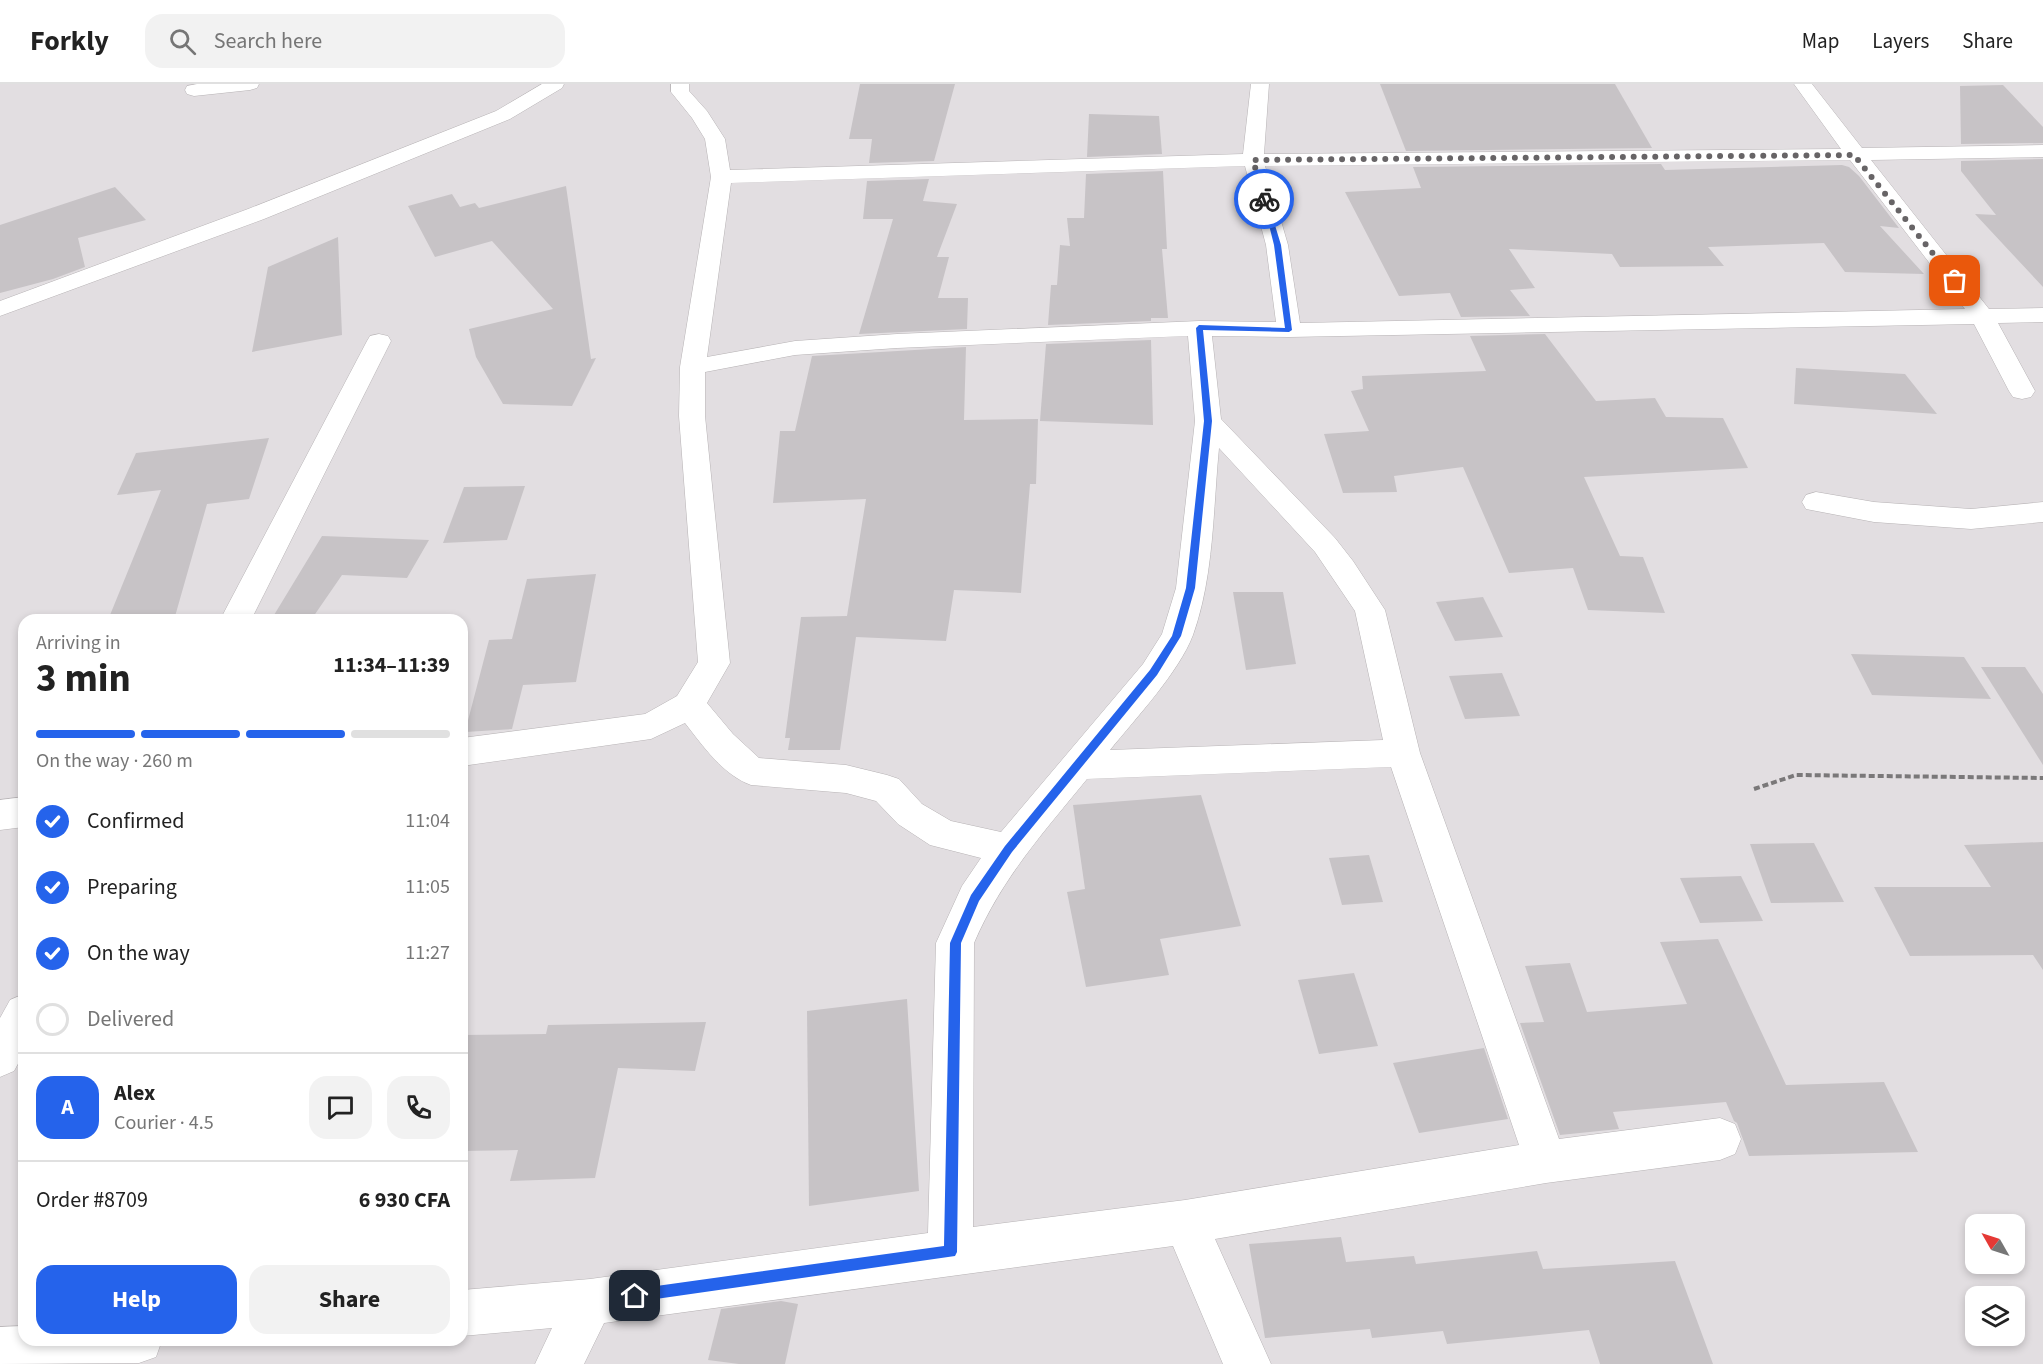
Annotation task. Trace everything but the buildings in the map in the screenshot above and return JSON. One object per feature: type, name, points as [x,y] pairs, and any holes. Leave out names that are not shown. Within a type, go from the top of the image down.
[{"type":"street","points":[[194,90],[250,84]]},
{"type":"street","points":[[0,309],[256,213],[503,115],[555,84]]},
{"type":"street","points":[[468,751],[651,726],[689,705],[714,663],[692,416],[693,367],[721,177],[714,139],[700,115],[680,92],[680,84]]},
{"type":"street","points":[[1260,84],[1253,160],[1278,245],[1289,330]]},
{"type":"street","points":[[1803,84],[1854,155],[1983,317],[2022,391]]},
{"type":"street","points":[[721,177],[1253,160],[1854,155],[2043,151]]},
{"type":"street","points":[[693,367],[806,348],[897,341],[1199,328],[1289,330],[2043,315]]},
{"type":"street","points":[[950,1252],[955,943],[975,898],[1008,849],[1154,673],[1177,636],[1191,588],[1208,421],[1199,328]]},
{"type":"street","points":[[238,614],[379,341]]},
{"type":"street","points":[[1208,421],[1325,545],[1370,610],[1403,753],[1546,1162]]},
{"type":"street","points":[[1816,502],[1874,512],[1971,519],[2043,512]]},
{"type":"street","points":[[689,705],[721,744],[751,771],[846,779],[887,789],[910,814],[944,834],[1008,849]]},
{"type":"street","points":[[1077,765],[1403,753]]},
{"type":"street","points":[[0,814],[18,812]]},
{"type":"street","points":[[0,1057],[18,1024]]},
{"type":"street","points":[[468,1312],[590,1302],[1185,1222],[1546,1162],[1720,1139]]},
{"type":"street","points":[[1185,1222],[1247,1364]]},
{"type":"street","points":[[560,1364],[590,1302]]},
{"type":"street","points":[[0,1351],[63,1346]]},
{"type":"path","points":[[1754,789],[1796,775],[2043,778]]},
{"type":"way so far","points":[[1264,199],[1253,160],[1854,155],[1955,281]]},
{"type":"route","points":[[635,1296],[950,1252],[955,943],[975,898],[1008,849],[1154,673],[1177,636],[1191,588],[1208,421],[1199,328],[1289,330],[1278,245],[1264,199]]}]
